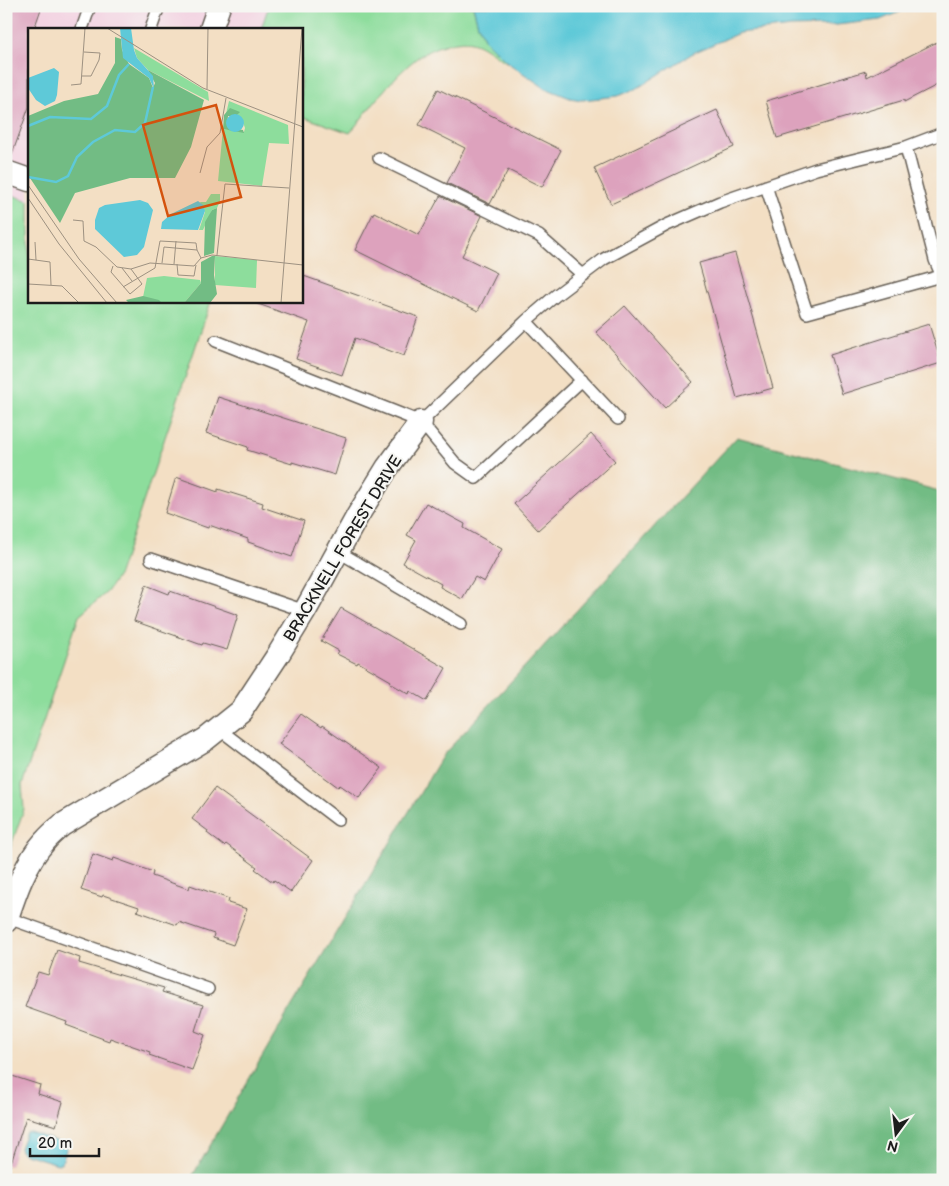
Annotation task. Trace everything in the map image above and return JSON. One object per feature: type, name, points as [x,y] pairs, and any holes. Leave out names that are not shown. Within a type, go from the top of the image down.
[{"type":"street","points":[[211,28],[219,6]]},
{"type":"street","points":[[6,172],[28,179]]},
{"type":"street","name":"BRACKNELL FOREST DRIVE","points":[[7,920],[16,894],[44,841],[62,825],[206,739],[241,711],[305,611],[387,468],[421,422]]},
{"type":"lane","points":[[82,28],[90,6]]},
{"type":"lane","points":[[151,28],[159,6]]},
{"type":"lane","name":"BRACKNELL FOREST DRIVE","points":[[421,422],[526,321],[555,296],[604,260],[667,225],[720,202],[816,169],[906,147],[943,133]]},
{"type":"lane","points":[[766,186],[807,313],[942,278],[935,260],[906,147]]},
{"type":"lane","points":[[379,158],[539,236],[583,276]]},
{"type":"lane","points":[[526,321],[618,419]]},
{"type":"lane","points":[[216,342],[421,422],[455,463],[476,478],[582,380]]},
{"type":"lane","points":[[339,552],[461,624]]},
{"type":"lane","points":[[151,559],[305,611]]},
{"type":"lane","points":[[219,729],[338,820]]},
{"type":"lane","points":[[7,920],[208,989]]},
{"type":"shaded area","points":[[6,6],[272,6],[267,11],[261,28],[28,28],[28,201],[6,193]]},
{"type":"green space","points":[[272,6],[473,6],[478,25],[485,40],[508,63],[483,47],[469,42],[453,42],[429,51],[417,58],[399,74],[350,133],[302,116],[302,28],[261,28],[267,11]]},
{"type":"green space","points":[[6,193],[28,201],[28,302],[211,302],[119,574],[107,592],[79,616],[22,785],[24,809],[6,860]]},
{"type":"green space","points":[[737,437],[943,492],[943,1180],[190,1180],[290,1009],[443,755]]},
{"type":"water","points":[[473,6],[914,6],[880,20],[739,33],[693,53],[636,89],[618,96],[582,100],[570,98],[545,88],[508,63],[485,40],[478,25]]},
{"type":"water","points":[[26,1132],[65,1144],[67,1147],[62,1162],[58,1164],[22,1153],[20,1148]]},
{"type":"building","points":[[6,6],[42,6],[34,28],[28,28],[28,110],[10,160],[6,159]]},
{"type":"building","points":[[943,39],[943,82],[904,102],[904,100],[777,138],[766,101],[866,71],[867,77]]},
{"type":"building","points":[[438,89],[561,150],[542,187],[508,170],[490,204],[447,183],[465,148],[419,125]]},
{"type":"building","points":[[717,110],[734,147],[611,204],[594,168]]},
{"type":"building","points":[[440,196],[482,216],[462,256],[497,273],[478,311],[355,250],[374,212],[419,235]]},
{"type":"building","points":[[735,253],[773,388],[737,398],[699,263]]},
{"type":"building","points":[[302,275],[418,317],[404,356],[355,338],[342,375],[296,359],[309,322],[258,304],[259,302],[302,302]]},
{"type":"building","points":[[625,306],[693,382],[665,408],[596,332]]},
{"type":"building","points":[[929,324],[941,363],[842,394],[830,355]]},
{"type":"building","points":[[218,397],[346,438],[335,475],[247,450],[248,447],[206,433]]},
{"type":"building","points":[[591,434],[615,461],[538,530],[514,504]]},
{"type":"building","points":[[176,477],[218,492],[218,489],[263,503],[262,507],[304,521],[292,557],[248,542],[248,539],[209,525],[208,528],[165,513]]},
{"type":"building","points":[[426,503],[465,524],[464,528],[502,549],[484,582],[475,577],[462,599],[440,587],[441,584],[403,563],[416,540],[407,535]]},
{"type":"building","points":[[146,585],[169,594],[170,591],[238,615],[227,650],[203,643],[202,645],[134,621]]},
{"type":"building","points":[[341,608],[446,668],[427,701],[410,691],[409,694],[358,662],[357,664],[337,654],[339,651],[321,641]]},
{"type":"building","points":[[301,714],[321,728],[322,726],[382,768],[359,798],[340,785],[338,787],[279,744]]},
{"type":"building","points":[[215,788],[313,860],[291,892],[255,869],[257,867],[226,844],[224,846],[192,819]]},
{"type":"building","points":[[93,854],[113,861],[114,858],[153,872],[152,876],[189,889],[190,885],[229,899],[228,903],[247,909],[233,945],[213,938],[214,934],[179,922],[177,925],[137,911],[139,907],[81,890]]},
{"type":"building","points":[[57,950],[80,958],[79,963],[164,988],[162,992],[203,1005],[195,1031],[205,1035],[192,1070],[149,1055],[150,1052],[110,1038],[109,1041],[66,1025],[67,1022],[25,1007],[38,972],[48,975]]},
{"type":"building","points":[[6,1074],[40,1085],[38,1094],[63,1102],[56,1126],[26,1117],[10,1166],[6,1165]]}]
